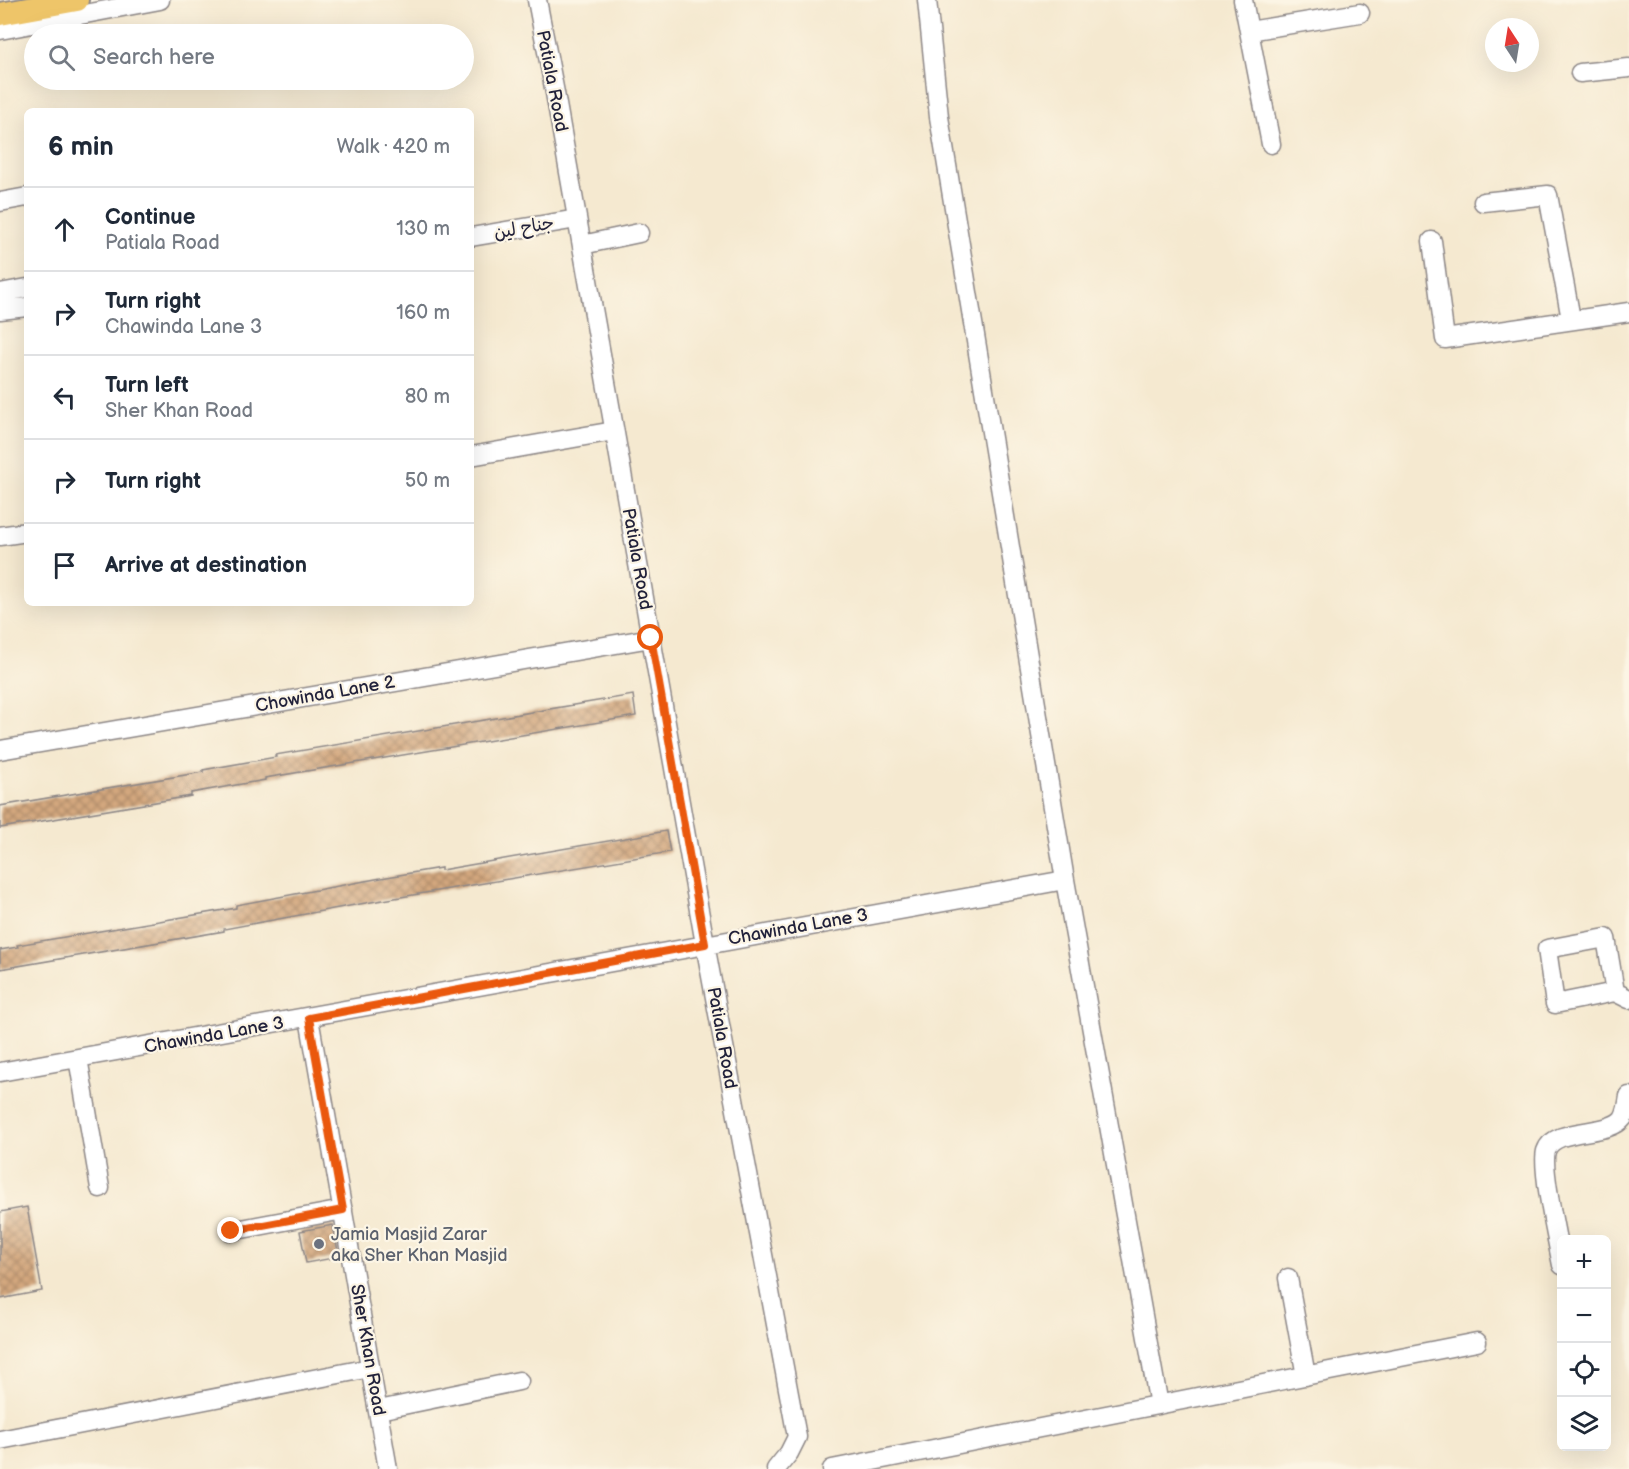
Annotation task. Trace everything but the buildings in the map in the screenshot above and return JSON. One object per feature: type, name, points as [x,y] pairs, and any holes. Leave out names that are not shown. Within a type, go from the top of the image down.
[{"type":"main road","points":[[0,14],[77,0]]},
{"type":"street","points":[[32,24],[160,0]]},
{"type":"street","name":"Patiala Road","points":[[537,0],[705,944],[797,1437],[786,1466]]},
{"type":"street","points":[[927,0],[939,117],[1065,880],[1159,1405]]},
{"type":"street","points":[[1243,0],[1271,144]]},
{"type":"street","points":[[1249,31],[1360,13]]},
{"type":"street","points":[[0,30],[24,26]]},
{"type":"street","points":[[1580,73],[1629,68]]},
{"type":"street","points":[[1483,202],[1548,195],[1571,319]]},
{"type":"street","points":[[0,202],[24,198]]},
{"type":"street","name":"جناح لین","points":[[474,236],[577,219]]},
{"type":"street","points":[[582,244],[639,233]]},
{"type":"street","points":[[1432,241],[1445,339],[1629,312]]},
{"type":"street","points":[[0,293],[24,289]]},
{"type":"street","points":[[0,310],[24,307]]},
{"type":"street","points":[[474,455],[614,431]]},
{"type":"street","points":[[0,536],[24,532]]},
{"type":"street","name":"Chowinda Lane 2","points":[[0,750],[651,638]]},
{"type":"street","name":"Chawinda Lane 3","points":[[0,1072],[1065,880]]},
{"type":"street","points":[[1605,938],[1622,995],[1555,1004],[1547,949],[1605,938]]},
{"type":"street","name":"Sher Khan Road","points":[[309,1018],[388,1469]]},
{"type":"street","points":[[78,1058],[100,1188]]},
{"type":"street","points":[[1557,1235],[1547,1176],[1546,1152],[1552,1142],[1562,1138],[1616,1125],[1624,1117],[1629,1096]]},
{"type":"street","points":[[231,1231],[343,1210]]},
{"type":"street","points":[[1288,1278],[1306,1376]]},
{"type":"street","points":[[832,1469],[1477,1342]]},
{"type":"street","points":[[0,1440],[370,1368]]},
{"type":"street","points":[[379,1410],[519,1381]]},
{"type":"place","name":"Jamia Masjid Zarar aka Sher Khan Masjid","points":[[319,1244]]},
{"type":"route","points":[[231,1231],[343,1210],[309,1018],[705,944],[651,638]]}]
